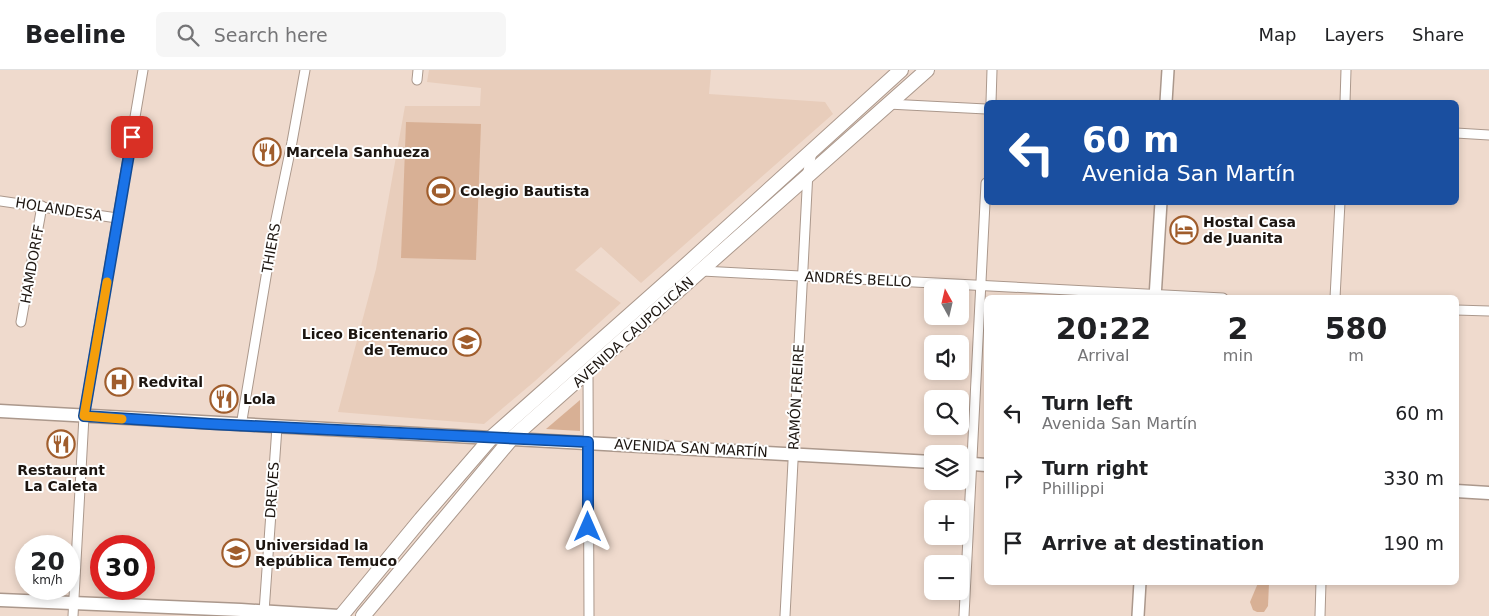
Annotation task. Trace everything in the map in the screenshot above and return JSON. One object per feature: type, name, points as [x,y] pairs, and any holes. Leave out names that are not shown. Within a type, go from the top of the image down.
[{"type":"main road","name":"AVENIDA CAUPOLICÁN","points":[[340,616],[492,437],[901,70]]},
{"type":"main road","name":"AVENIDA CAUPOLICÁN","points":[[363,616],[512,438],[588,373],[927,70]]},
{"type":"main road","name":"AVENIDA SAN MARTÍN","points":[[0,411],[277,428],[512,438],[924,462]]},
{"type":"main road","points":[[969,464],[984,465]]},
{"type":"main road","points":[[1459,491],[1489,493]]},
{"type":"main road","points":[[0,600],[73,610],[264,612],[340,616]]},
{"type":"street","points":[[73,610],[84,416],[144,70]]},
{"type":"street","name":"THIERS","points":[[241,426],[274,229],[305,70]]},
{"type":"street","points":[[417,80],[418,70]]},
{"type":"street","points":[[991,100],[992,70]]},
{"type":"street","points":[[1166,100],[1168,70]]},
{"type":"street","points":[[1345,100],[1346,70]]},
{"type":"street","points":[[888,104],[984,109]]},
{"type":"street","points":[[1459,133],[1489,135]]},
{"type":"street","name":"RAMÓN FREIRE","points":[[785,616],[809,160],[813,149]]},
{"type":"street","name":"HOLANDESA","points":[[0,201],[117,218]]},
{"type":"street","points":[[967,445],[985,205]]},
{"type":"street","points":[[1155,295],[1161,205]]},
{"type":"street","points":[[1335,295],[1340,205]]},
{"type":"street","name":"HAMDORFF","points":[[21,322],[42,206]]},
{"type":"street","name":"ANDRÉS BELLO","points":[[702,270],[1139,295]]},
{"type":"street","points":[[1459,310],[1489,311]]},
{"type":"street","points":[[588,373],[589,616]]},
{"type":"street","name":"DREVES","points":[[264,612],[277,428]]},
{"type":"street","points":[[964,616],[966,490]]},
{"type":"street","points":[[1138,616],[1140,585]]},
{"type":"street","points":[[1320,616],[1321,585]]},
{"type":"shaded area","name":"Colegio Bautista","points":[[429,70],[711,70],[709,94],[825,102],[833,114],[641,283],[601,247],[575,270],[621,303],[535,381],[484,424],[338,412],[376,269],[405,106],[480,106],[481,88],[427,82]]},
{"type":"shaded area","name":"Colegio Bautista","points":[[406,122],[481,124],[476,260],[401,258]]},
{"type":"shaded area","points":[[580,400],[580,431],[546,429]]},
{"type":"shaded area","points":[[1257,585],[1269,585],[1268,606],[1264,612],[1253,610],[1250,602]]},
{"type":"slow traffic","points":[[107,282],[84,416],[122,419]]},
{"type":"place","name":"Marcela Sanhueza","points":[[267,152]]},
{"type":"place","name":"Colegio Bautista","points":[[441,191]]},
{"type":"place","name":"Hostal Casa de Juanita","points":[[1184,230]]},
{"type":"place","name":"Liceo Bicentenario de Temuco","points":[[467,342]]},
{"type":"place","name":"Redvital","points":[[119,382]]},
{"type":"place","name":"Lola","points":[[224,399]]},
{"type":"place","name":"Restaurant La Caleta","points":[[61,444]]},
{"type":"place","name":"Universidad la República Temuco","points":[[236,553]]},
{"type":"route","points":[[132,137],[84,416],[365,432],[588,442],[588,527]]}]
